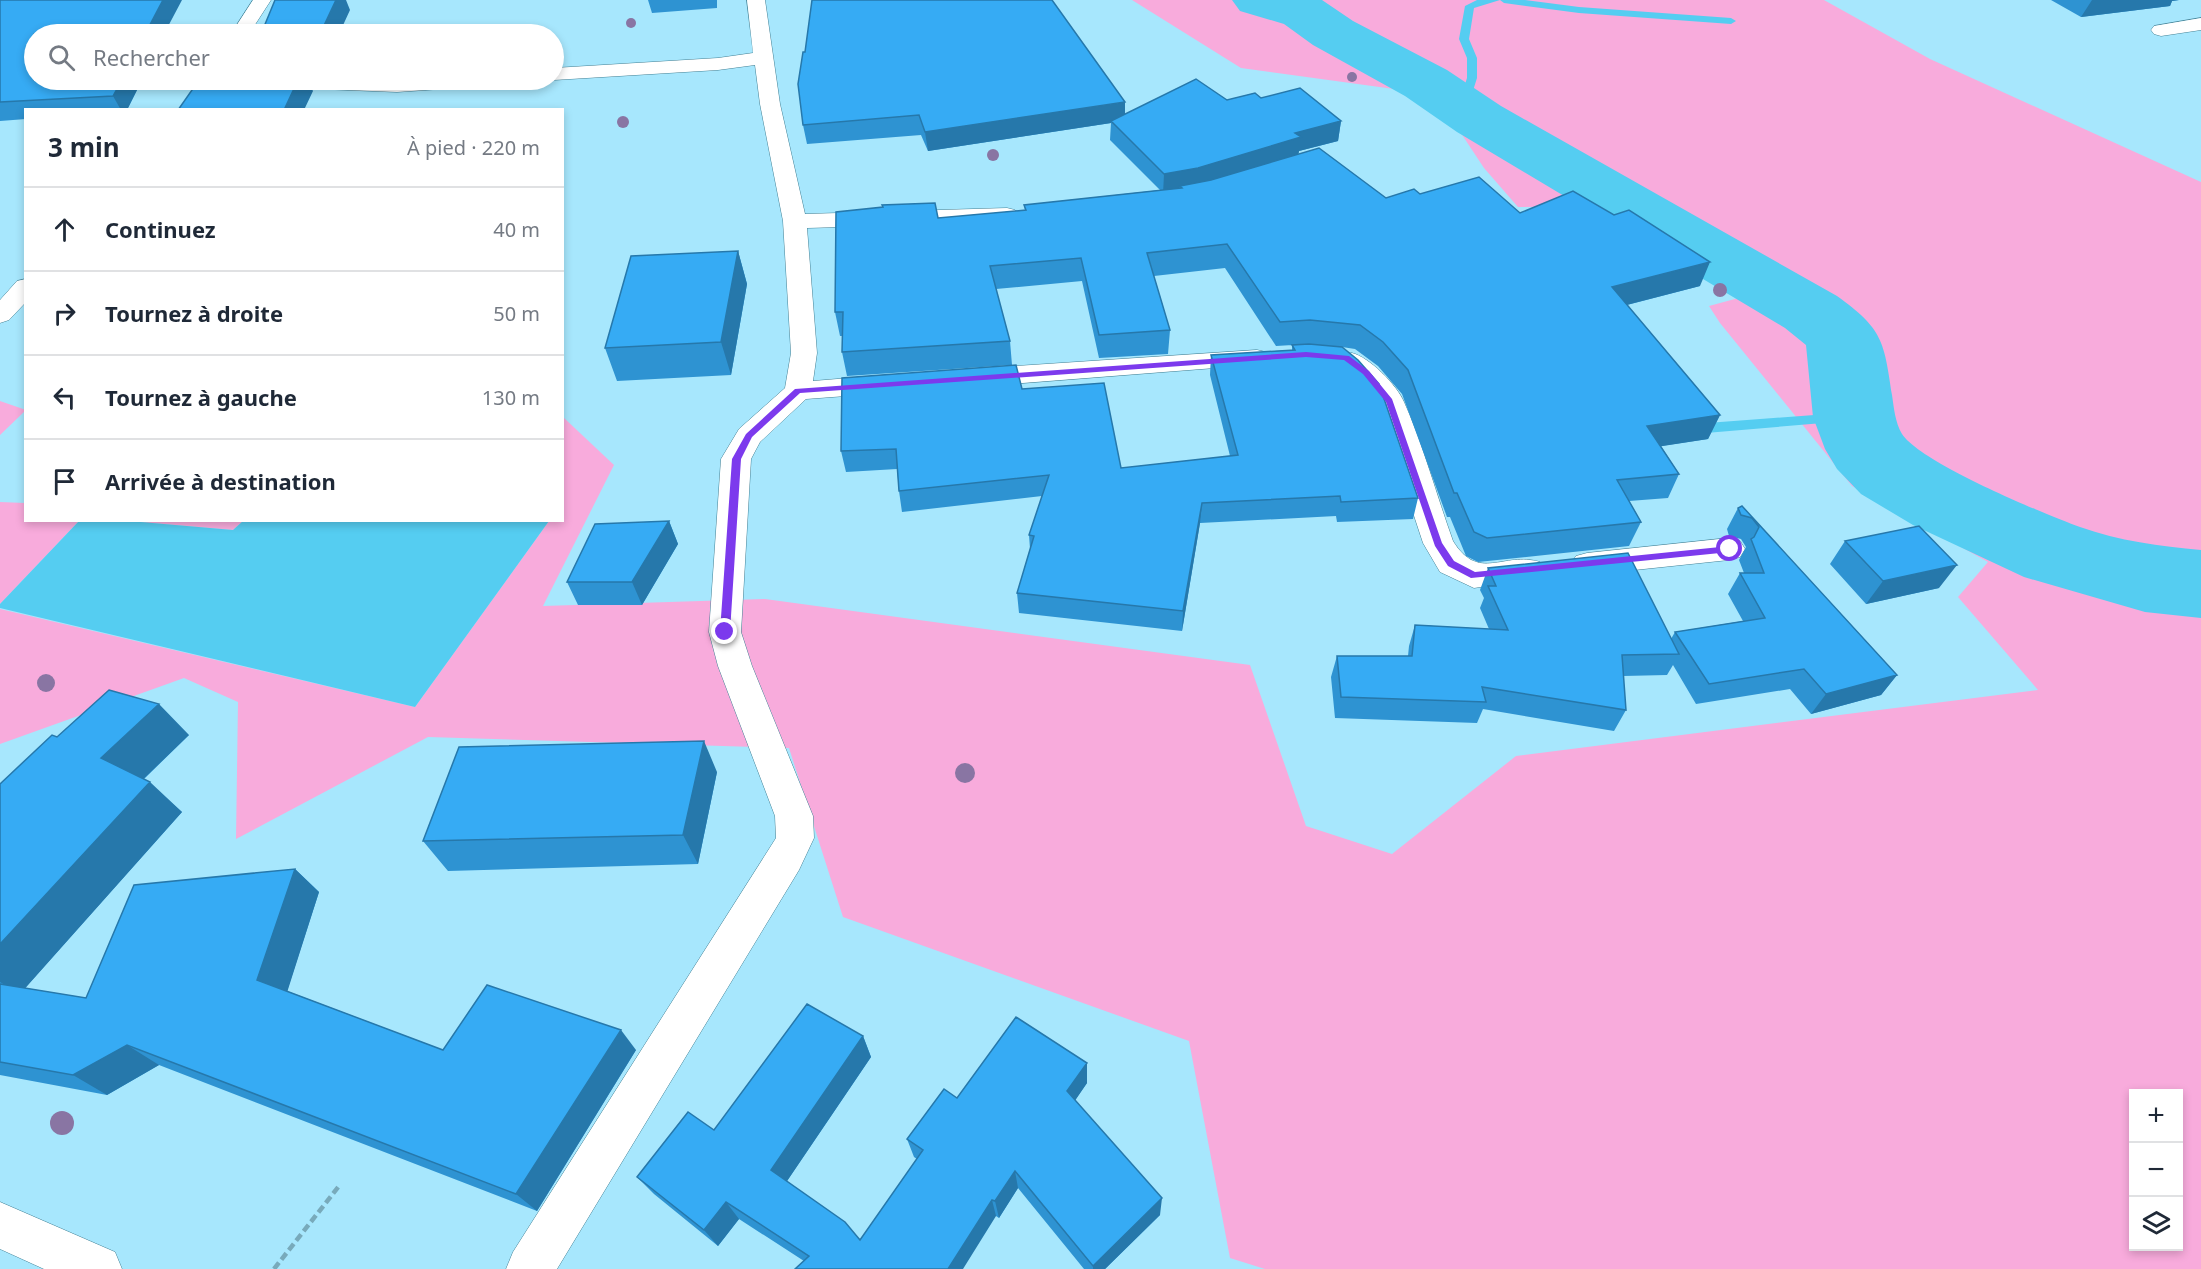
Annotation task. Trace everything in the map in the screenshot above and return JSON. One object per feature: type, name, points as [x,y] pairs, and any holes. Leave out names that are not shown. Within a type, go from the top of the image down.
[{"type":"street","points":[[246,24],[262,0]]},
{"type":"street","points":[[756,0],[770,104],[795,221],[804,353],[798,391]]},
{"type":"street","points":[[2161,30],[2201,24]]},
{"type":"street","points":[[564,73],[718,64],[764,58]]},
{"type":"street","points":[[795,221],[1030,214]]},
{"type":"street","points":[[0,315],[24,288]]},
{"type":"street","points":[[951,380],[1283,356]]},
{"type":"street","points":[[1326,356],[1346,357],[1366,373],[1390,401],[1438,543],[1451,564],[1474,576],[1730,549]]},
{"type":"street","points":[[530,1269],[786,858],[795,838],[794,816],[735,666],[725,632],[736,459],[748,436],[798,391],[916,382]]},
{"type":"street","points":[[0,1225],[98,1269]]},
{"type":"path","points":[[274,1269],[339,1186]]},
{"type":"shaded area","points":[[1132,0],[1824,0],[1930,59],[2201,182],[2201,1269],[1265,1269],[1230,1258],[1189,1041],[843,917],[789,748],[428,737],[236,839],[238,702],[184,678],[0,744],[0,609],[415,707],[548,522],[564,522],[564,418],[614,465],[543,606],[765,599],[1250,665],[1306,826],[1392,854],[1516,756],[2038,690],[1958,597],[1988,562],[1852,486],[1720,323],[1709,306],[1768,290],[1737,250],[1653,237],[1600,206],[1518,207],[1484,168],[1451,118],[1394,89],[1241,68]]},
{"type":"shaded area","points":[[0,401],[24,409],[24,412],[0,435]]},
{"type":"shaded area","points":[[0,502],[24,503],[24,522],[78,522],[0,604]]},
{"type":"shaded area","points":[[141,522],[242,522],[233,530]]},
{"type":"water","points":[[78,522],[141,522],[233,530],[242,522],[548,522],[415,707],[0,608],[0,604]]},
{"type":"building","points":[[0,0],[163,0],[150,24],[24,24],[24,90],[116,90],[113,96],[0,102]]},
{"type":"building","points":[[275,0],[336,0],[325,24],[265,24]]},
{"type":"building","points":[[812,0],[1052,0],[1125,102],[925,132],[919,115],[803,125],[798,84]]},
{"type":"building","points":[[1196,79],[1227,100],[1255,93],[1261,98],[1300,88],[1341,121],[1295,133],[1301,137],[1198,168],[1164,174],[1111,121]]},
{"type":"building","points":[[192,90],[293,90],[285,108],[179,108]]},
{"type":"building","points":[[1319,148],[1386,198],[1414,189],[1420,194],[1479,177],[1520,213],[1573,191],[1614,215],[1629,210],[1710,262],[1612,287],[1720,415],[1647,426],[1679,474],[1617,480],[1641,522],[1487,538],[1474,532],[1457,493],[1454,493],[1408,370],[1383,342],[1360,325],[1310,320],[1280,322],[1227,244],[1147,253],[1170,330],[1099,335],[1081,258],[990,266],[1010,341],[842,352],[843,312],[835,312],[836,212],[883,207],[882,205],[935,203],[938,218],[1026,210],[1024,205],[1182,188],[1180,186],[1211,180]]},
{"type":"building","points":[[738,251],[721,342],[605,348],[631,256]]},
{"type":"building","points":[[1292,345],[1342,347],[1358,360],[1379,384],[1418,498],[1341,502],[1340,496],[1202,503],[1183,611],[1017,593],[1034,536],[1029,535],[1049,475],[899,491],[896,449],[841,451],[842,378],[1016,365],[1022,389],[1104,383],[1121,468],[1238,455],[1211,355],[1295,350]]},
{"type":"building","points":[[1742,506],[1897,675],[1826,694],[1804,669],[1709,684],[1675,632],[1765,618],[1740,573],[1764,573],[1751,539],[1759,527],[1752,518],[1741,515],[1738,508]]},
{"type":"building","points":[[669,521],[632,582],[567,582],[595,524]]},
{"type":"building","points":[[1919,526],[1957,565],[1883,581],[1845,541]]},
{"type":"building","points":[[1628,553],[1679,654],[1622,655],[1626,710],[1482,687],[1486,702],[1341,697],[1337,656],[1412,656],[1415,625],[1508,630],[1488,586],[1496,586],[1488,568]]},
{"type":"building","points":[[109,690],[159,704],[101,758],[150,782],[0,944],[0,784],[52,735],[57,737]]},
{"type":"building","points":[[704,741],[683,835],[423,841],[459,747]]},
{"type":"building","points":[[295,869],[257,980],[443,1050],[487,985],[621,1030],[516,1194],[127,1045],[73,1075],[0,1062],[0,984],[86,998],[134,885]]},
{"type":"building","points":[[807,1004],[863,1036],[771,1170],[845,1222],[860,1240],[923,1150],[907,1139],[944,1089],[957,1098],[1016,1017],[1087,1063],[1067,1091],[1162,1198],[1093,1266],[1015,1171],[995,1201],[992,1200],[948,1269],[795,1269],[809,1256],[726,1202],[704,1230],[637,1177],[688,1112],[714,1130]]},
{"type":"waterway","points":[[1259,0],[1303,12],[1333,33],[1426,83],[1479,119],[1811,312],[1838,332],[1847,349],[1854,417],[1867,449],[1891,473],[1944,503],[2056,554],[2145,578],[2201,584]]},
{"type":"waterway","points":[[1466,97],[1472,78],[1472,58],[1464,39],[1470,6],[1483,1],[1495,0]]},
{"type":"waterway","points":[[1504,0],[1579,10],[1731,21]]},
{"type":"waterway","points":[[1694,429],[1854,417]]},
{"type":"route","points":[[725,632],[736,459],[748,436],[798,391],[1306,354],[1346,357],[1366,373],[1390,401],[1438,543],[1451,564],[1474,576],[1730,549]]}]
